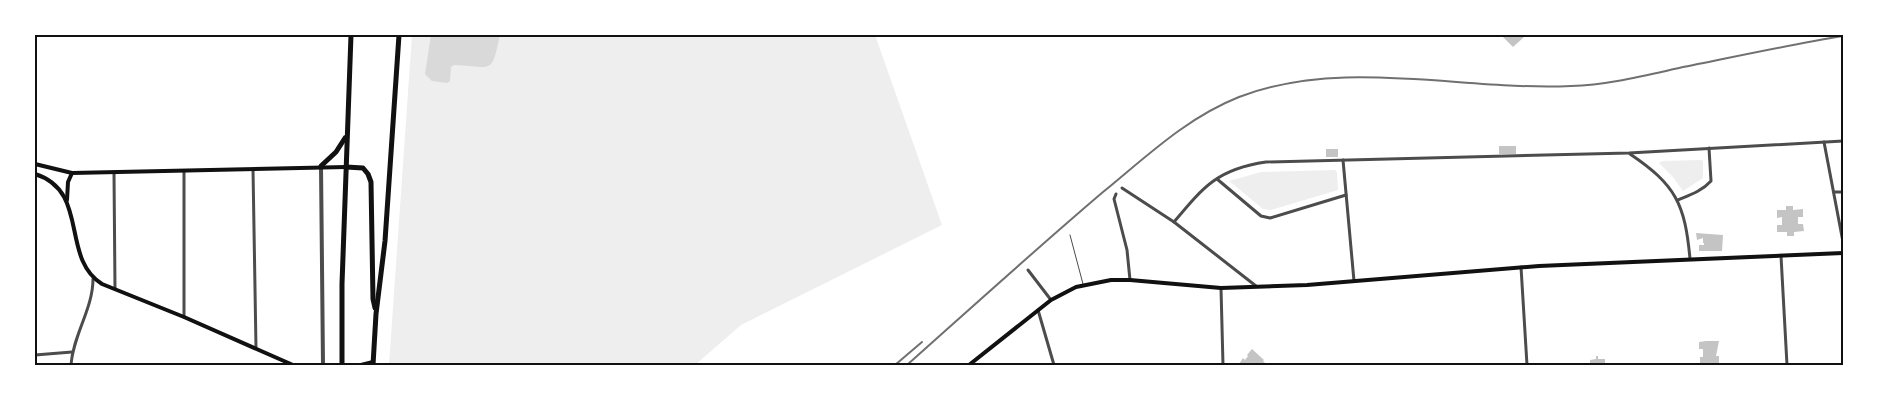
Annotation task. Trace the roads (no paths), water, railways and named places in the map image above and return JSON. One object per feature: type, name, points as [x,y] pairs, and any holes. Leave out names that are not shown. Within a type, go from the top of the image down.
[{"type":"highway","points":[[342,365],[342,284],[352,35]]},
{"type":"highway","points":[[373,364],[376,314],[385,241],[400,35]]},
{"type":"highway","points":[[321,166],[336,152],[347,135]]},
{"type":"highway","points":[[346,167],[363,168],[371,182],[373,299],[376,314]]},
{"type":"main road","points":[[35,164],[72,173],[184,172],[321,166],[346,167]]},
{"type":"main road","points":[[72,173],[68,182],[67,200],[78,248],[83,262],[93,279],[293,365]]},
{"type":"main road","points":[[35,174],[53,182],[67,200]]},
{"type":"main road","points":[[969,365],[1051,300],[1076,287],[1111,280],[1221,288],[1354,281],[1521,267],[1843,253]]},
{"type":"main road","points":[[361,365],[373,364]]},
{"type":"street","points":[[1174,222],[1199,193],[1217,179],[1231,170],[1251,164],[1286,161],[1629,153],[1843,141]]},
{"type":"street","points":[[1824,142],[1843,242]]},
{"type":"street","points":[[1678,200],[1700,190],[1711,181],[1709,148]]},
{"type":"street","points":[[1629,153],[1662,178],[1678,200],[1687,230],[1690,259]]},
{"type":"street","points":[[1343,160],[1354,281]]},
{"type":"street","points":[[321,166],[323,365]]},
{"type":"street","points":[[253,169],[256,348]]},
{"type":"street","points":[[184,172],[184,318]]},
{"type":"street","points":[[114,173],[115,289]]},
{"type":"street","points":[[1217,179],[1261,216],[1270,218],[1346,195]]},
{"type":"street","points":[[1122,188],[1174,222],[1256,286]]},
{"type":"street","points":[[1834,192],[1843,192]]},
{"type":"street","points":[[1116,194],[1114,198],[1127,250],[1130,280]]},
{"type":"street","points":[[1781,256],[1787,365]]},
{"type":"street","points":[[1521,267],[1527,365]]},
{"type":"street","points":[[1028,270],[1051,300]]},
{"type":"street","points":[[71,365],[72,352],[93,290],[93,279]]},
{"type":"street","points":[[93,290],[102,284]]},
{"type":"street","points":[[1221,288],[1223,365]]},
{"type":"street","points":[[1038,309],[1054,365]]},
{"type":"street","points":[[35,355],[72,352]]},
{"type":"lane","points":[[1070,235],[1083,285]]},
{"type":"railway","points":[[907,365],[1053,235],[1167,139],[1201,116],[1239,97],[1279,85],[1320,79],[1361,77],[1530,86],[1598,84],[1843,36]]},
{"type":"railway","points":[[895,365],[922,342]]}]
